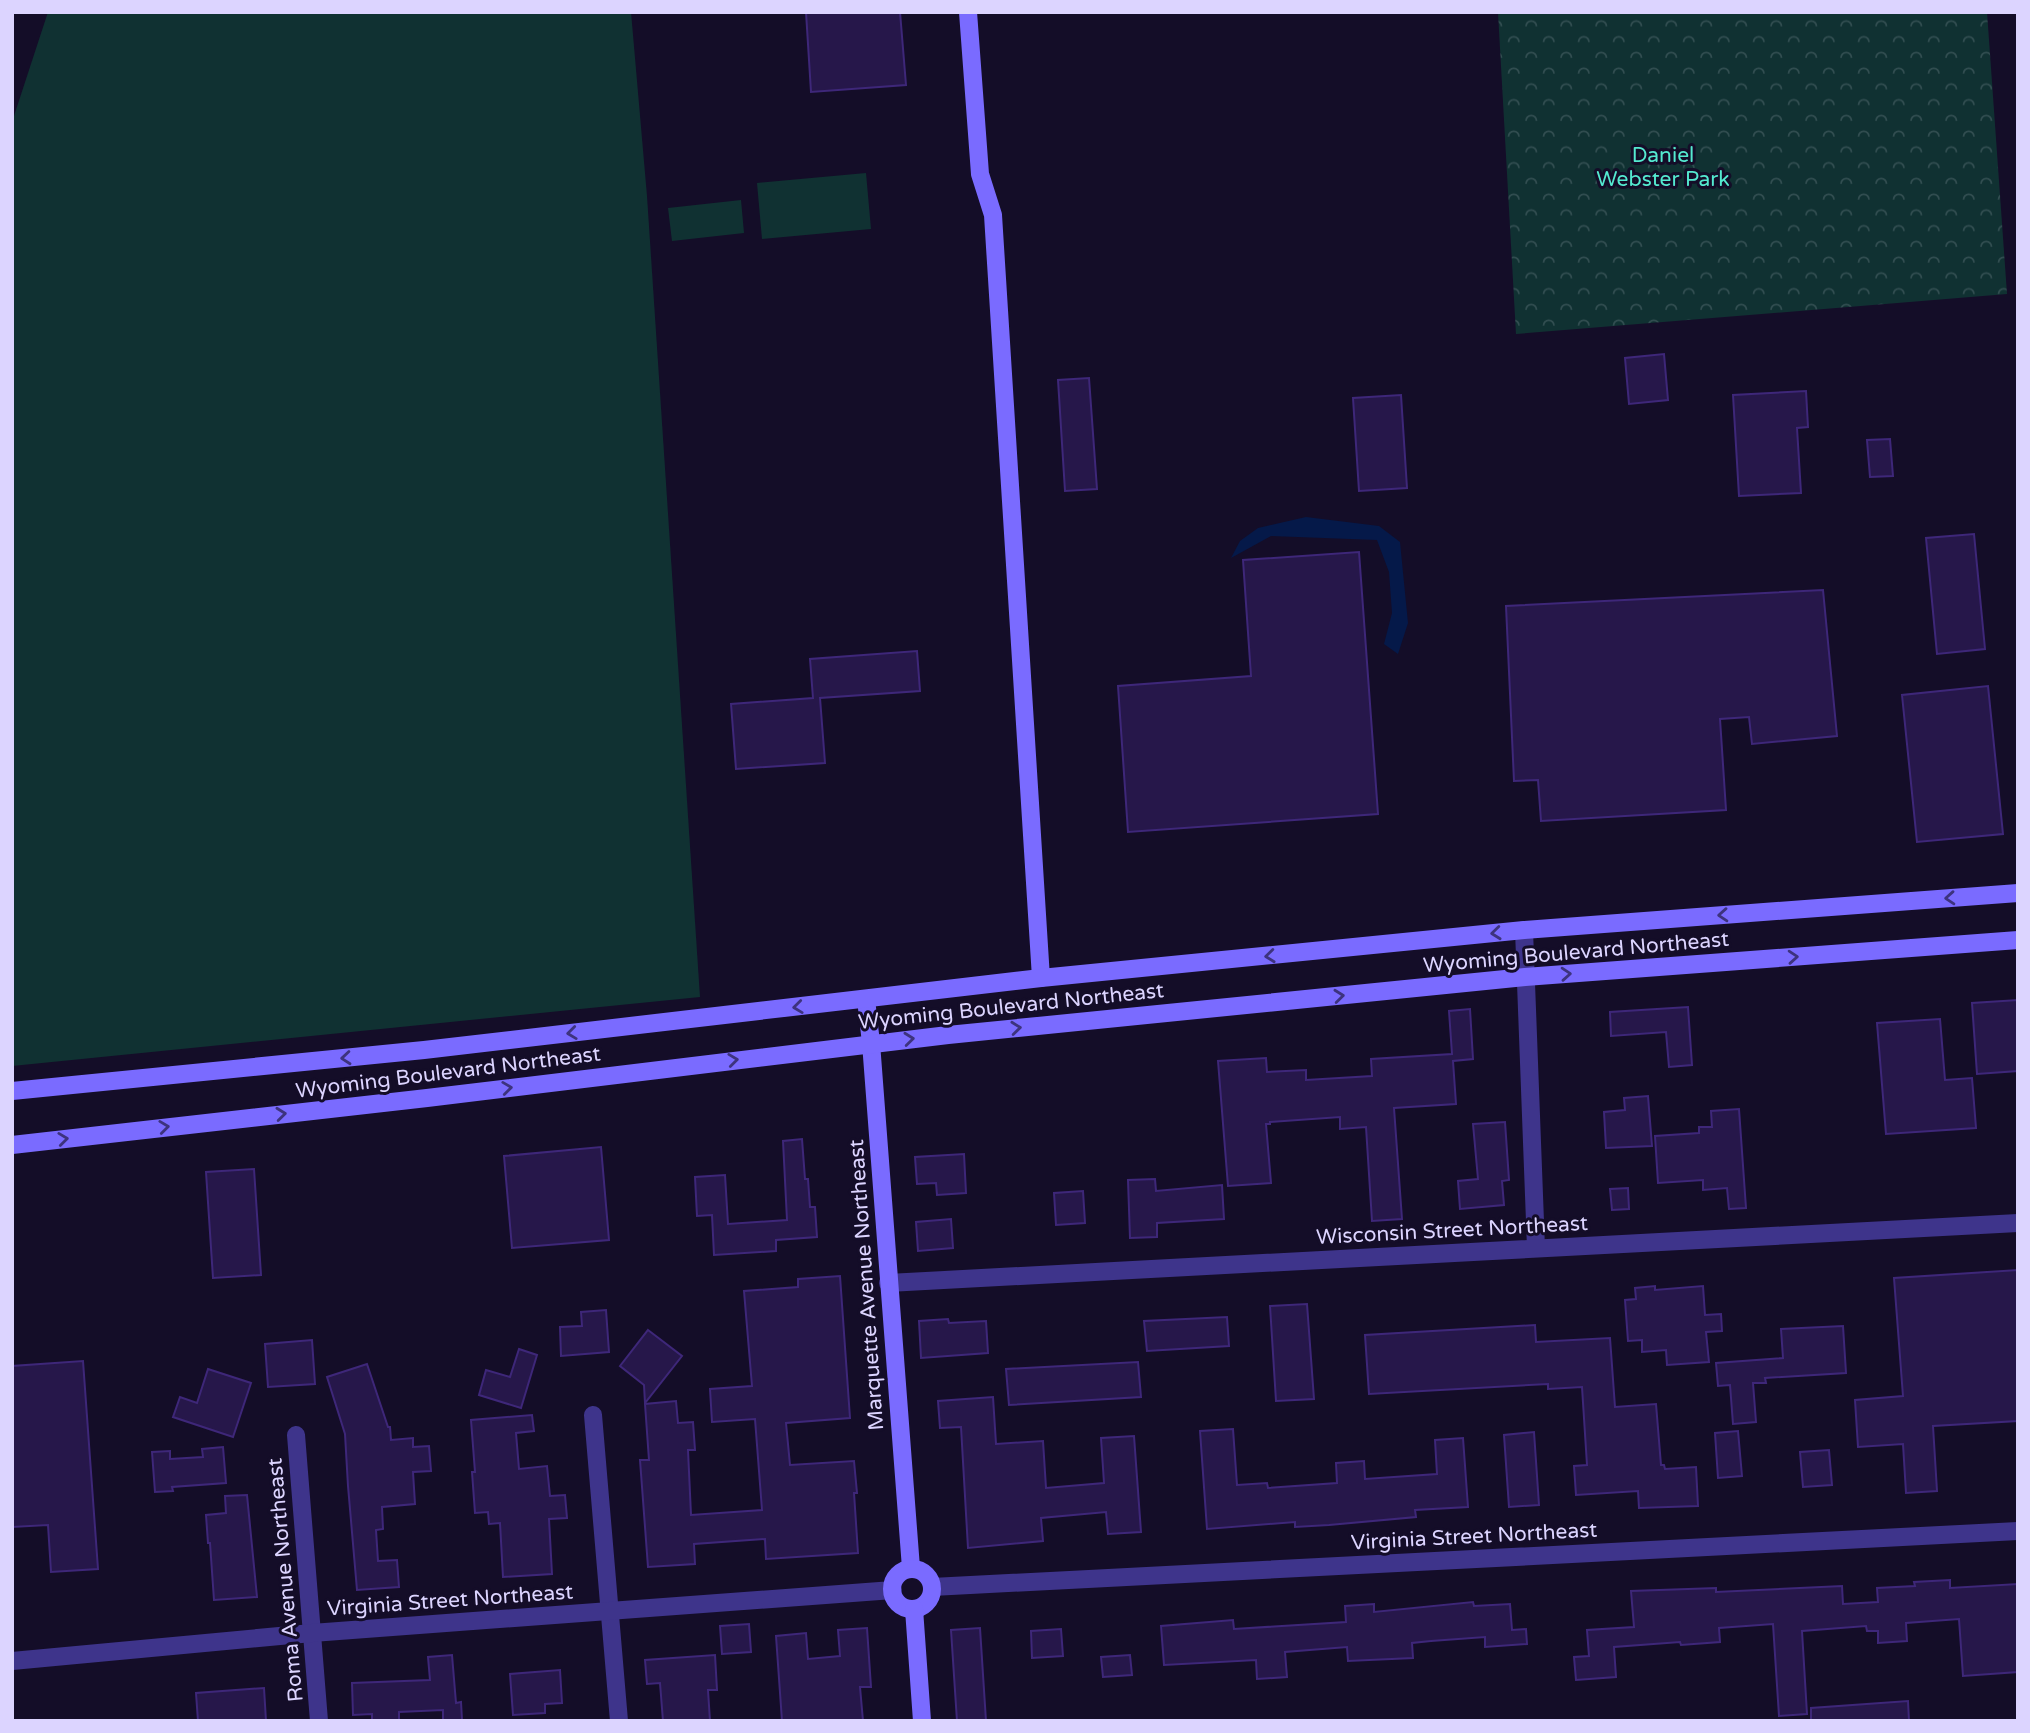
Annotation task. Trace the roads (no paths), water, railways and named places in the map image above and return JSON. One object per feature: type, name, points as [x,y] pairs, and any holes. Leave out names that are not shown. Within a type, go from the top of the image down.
[{"type":"main road","points":[[968,12],[980,174],[993,215],[1041,978]]},
{"type":"main road","name":"Wyoming Boulevard Northeast","points":[[12,1091],[424,1050],[1041,978],[1524,930],[2018,893]]},
{"type":"main road","name":"Wyoming Boulevard Northeast","points":[[12,1145],[427,1098],[871,1043],[1525,977],[2018,940]]},
{"type":"main road","name":"Marquette Avenue Northeast","points":[[866,999],[911,1569]]},
{"type":"main road","points":[[911,1569],[928,1576],[932,1587],[925,1604],[914,1609],[902,1606],[893,1590],[895,1578],[911,1569]]},
{"type":"main road","points":[[914,1609],[922,1721]]},
{"type":"street","points":[[1524,930],[1536,1248]]},
{"type":"street","name":"Wisconsin Street Northeast","points":[[888,1283],[2018,1223]]},
{"type":"street","points":[[593,1415],[618,1721]]},
{"type":"street","name":"Roma Avenue Northeast","points":[[296,1435],[319,1721]]},
{"type":"street","name":"Virginia Street Northeast","points":[[932,1587],[2018,1531]]},
{"type":"street","name":"Virginia Street Northeast","points":[[12,1661],[312,1633],[893,1590]]},
{"type":"water","points":[[1306,517],[1379,526],[1400,542],[1408,623],[1398,654],[1384,644],[1392,613],[1389,572],[1377,540],[1271,536],[1231,558],[1240,541],[1258,528]]},
{"type":"park label","name":"Daniel Webster Park","points":[[1663,167]]}]
